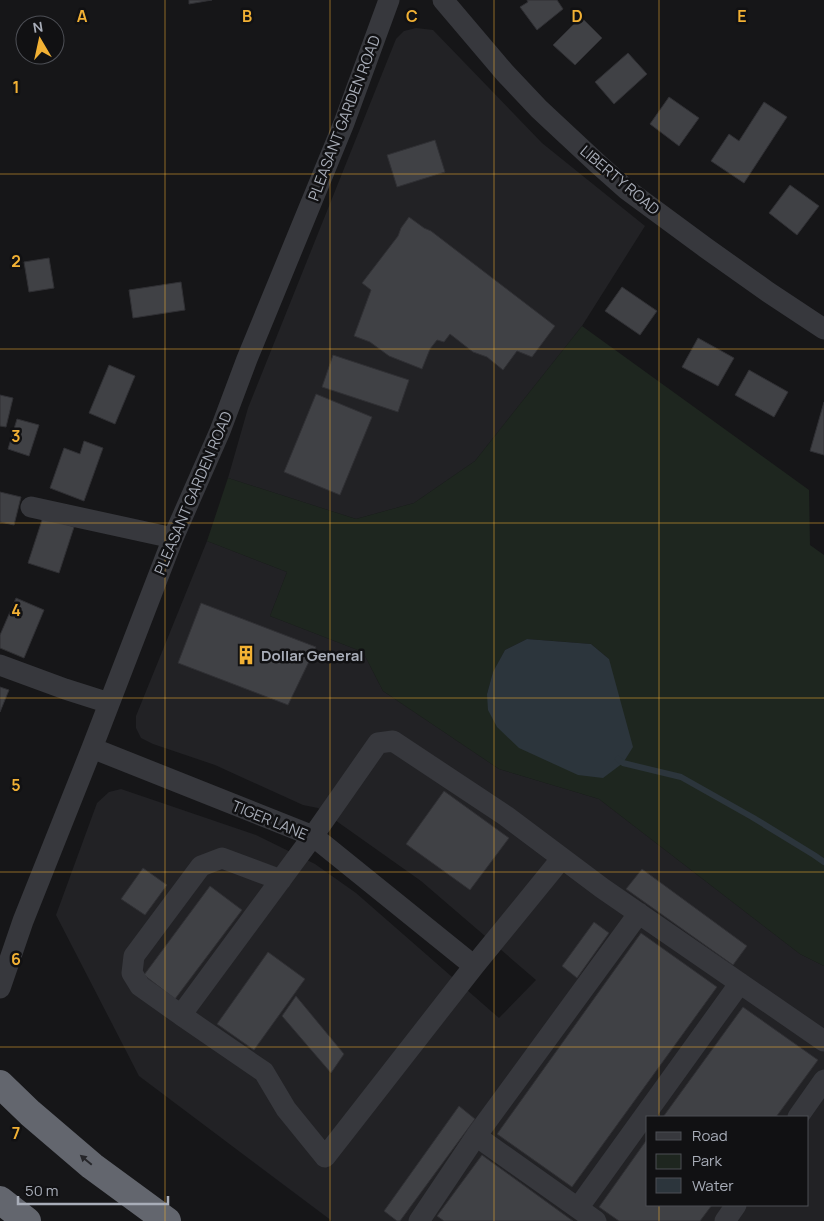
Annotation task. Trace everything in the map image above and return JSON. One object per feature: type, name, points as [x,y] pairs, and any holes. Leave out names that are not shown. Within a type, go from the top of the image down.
[{"type":"highway","points":[[0,1084],[30,1113],[92,1166],[167,1221]]},
{"type":"highway","points":[[0,1200],[27,1221]]},
{"type":"street","name":"PLEASANT GARDEN ROAD","points":[[0,988],[23,921],[92,748],[172,538],[220,431],[340,132],[389,0]]},
{"type":"street","name":"LIBERTY ROAD","points":[[443,0],[505,73],[539,109],[626,189],[768,292],[824,329]]},
{"type":"street","points":[[31,507],[172,538]]},
{"type":"street","points":[[0,666],[109,702]]},
{"type":"street","points":[[181,1015],[313,836],[378,743],[393,741],[506,816],[639,914],[824,1041]]},
{"type":"street","name":"TIGER LANE","points":[[92,748],[313,836],[474,966]]},
{"type":"street","points":[[281,880],[222,858],[201,866],[134,956],[132,973],[140,986],[264,1072],[286,1108],[325,1157],[474,966],[562,858]]},
{"type":"street","points":[[419,1221],[476,1136],[639,914]]},
{"type":"street","points":[[578,1208],[740,983]]},
{"type":"street","points":[[799,1116],[824,1080]]},
{"type":"street","points":[[476,1136],[596,1221]]},
{"type":"street","points":[[725,1221],[735,1206]]},
{"type":"shaded area","points":[[416,28],[433,30],[542,143],[645,226],[582,326],[475,461],[414,503],[356,519],[228,478],[248,408],[396,39],[404,31]]},
{"type":"shaded area","points":[[207,541],[287,572],[270,616],[363,652],[383,691],[499,769],[599,799],[800,954],[824,966],[824,1221],[332,1221],[139,1076],[56,915],[97,803],[109,792],[121,789],[256,835],[315,864],[356,893],[499,1018],[536,980],[421,881],[318,808],[303,805],[215,765],[153,744],[141,738],[136,728],[136,716]]},
{"type":"green space","points":[[582,326],[809,490],[810,545],[824,555],[824,966],[800,954],[599,799],[499,769],[383,691],[363,652],[270,616],[287,572],[207,541],[228,478],[356,519],[414,503],[475,461]],"holes":[[[527,639],[591,644],[609,659],[487,694],[493,673],[505,650]]]},
{"type":"water","points":[[527,639],[591,644],[609,659],[633,747],[623,763],[603,778],[578,775],[519,748],[497,727],[488,710],[487,694],[493,672],[505,650]]},
{"type":"building","points":[[189,0],[212,0],[189,4]]},
{"type":"building","points":[[527,0],[557,0],[563,9],[537,30],[520,7],[528,2]]},
{"type":"building","points":[[581,17],[602,38],[575,65],[553,45]]},
{"type":"building","points":[[628,53],[647,74],[614,104],[595,82]]},
{"type":"building","points":[[669,97],[699,118],[679,146],[650,124]]},
{"type":"building","points":[[764,102],[787,117],[744,183],[711,161],[729,134],[739,141]]},
{"type":"building","points":[[435,140],[445,172],[397,187],[387,155]]},
{"type":"building","points":[[790,185],[819,206],[797,235],[769,213]]},
{"type":"building","points":[[409,217],[431,231],[555,326],[532,357],[517,351],[503,370],[487,357],[473,352],[450,334],[444,342],[437,340],[430,349],[422,369],[389,356],[370,342],[354,336],[371,290],[362,283],[398,236]]},
{"type":"building","points":[[49,258],[54,288],[29,292],[24,262]]},
{"type":"building","points":[[181,282],[185,310],[133,318],[129,290]]},
{"type":"building","points":[[622,287],[657,311],[640,335],[605,311]]},
{"type":"building","points":[[698,338],[734,358],[718,386],[682,367]]},
{"type":"building","points":[[333,355],[409,380],[398,412],[322,387]]},
{"type":"building","points":[[109,365],[135,376],[115,424],[89,413]]},
{"type":"building","points":[[749,370],[788,392],[774,417],[735,395]]},
{"type":"building","points":[[316,394],[372,417],[340,495],[284,472]]},
{"type":"building","points":[[0,395],[13,398],[6,427],[0,426]]},
{"type":"building","points":[[824,402],[824,455],[810,451]]},
{"type":"building","points":[[17,419],[39,425],[29,456],[8,449]]},
{"type":"building","points":[[84,441],[103,448],[84,501],[50,488],[64,448],[80,454]]},
{"type":"building","points":[[0,492],[21,497],[14,525],[0,522]]},
{"type":"building","points":[[43,517],[74,527],[59,573],[28,563]]},
{"type":"building","points":[[16,598],[44,610],[24,658],[0,648],[0,635]]},
{"type":"building","name":"Dollar General","points":[[201,603],[316,647],[288,705],[178,663]]},
{"type":"building","points":[[0,687],[9,690],[0,712]]},
{"type":"building","points":[[444,791],[509,838],[470,890],[406,844]]},
{"type":"building","points":[[143,868],[167,885],[145,915],[121,899]]},
{"type":"building","points":[[642,869],[747,946],[733,965],[626,889]]},
{"type":"building","points":[[210,886],[242,910],[175,999],[144,975]]},
{"type":"building","points":[[594,922],[609,933],[577,978],[562,966]]},
{"type":"building","points":[[641,933],[717,987],[572,1187],[497,1134]]},
{"type":"building","points":[[268,952],[305,979],[254,1050],[217,1024]]},
{"type":"building","points":[[296,996],[344,1054],[331,1073],[282,1016]]},
{"type":"building","points":[[743,1007],[818,1060],[777,1116],[664,1116]]},
{"type":"building","points":[[459,1106],[475,1119],[400,1221],[397,1221],[384,1211]]},
{"type":"building","points":[[646,1141],[646,1206],[711,1206],[700,1221],[619,1221],[599,1207]]},
{"type":"building","points":[[482,1155],[573,1221],[444,1221],[437,1216]]},
{"type":"waterway","points":[[618,759],[623,763],[681,777],[752,817],[824,862]]},
{"type":"place","name":"Dollar General","points":[[246,655]]}]
